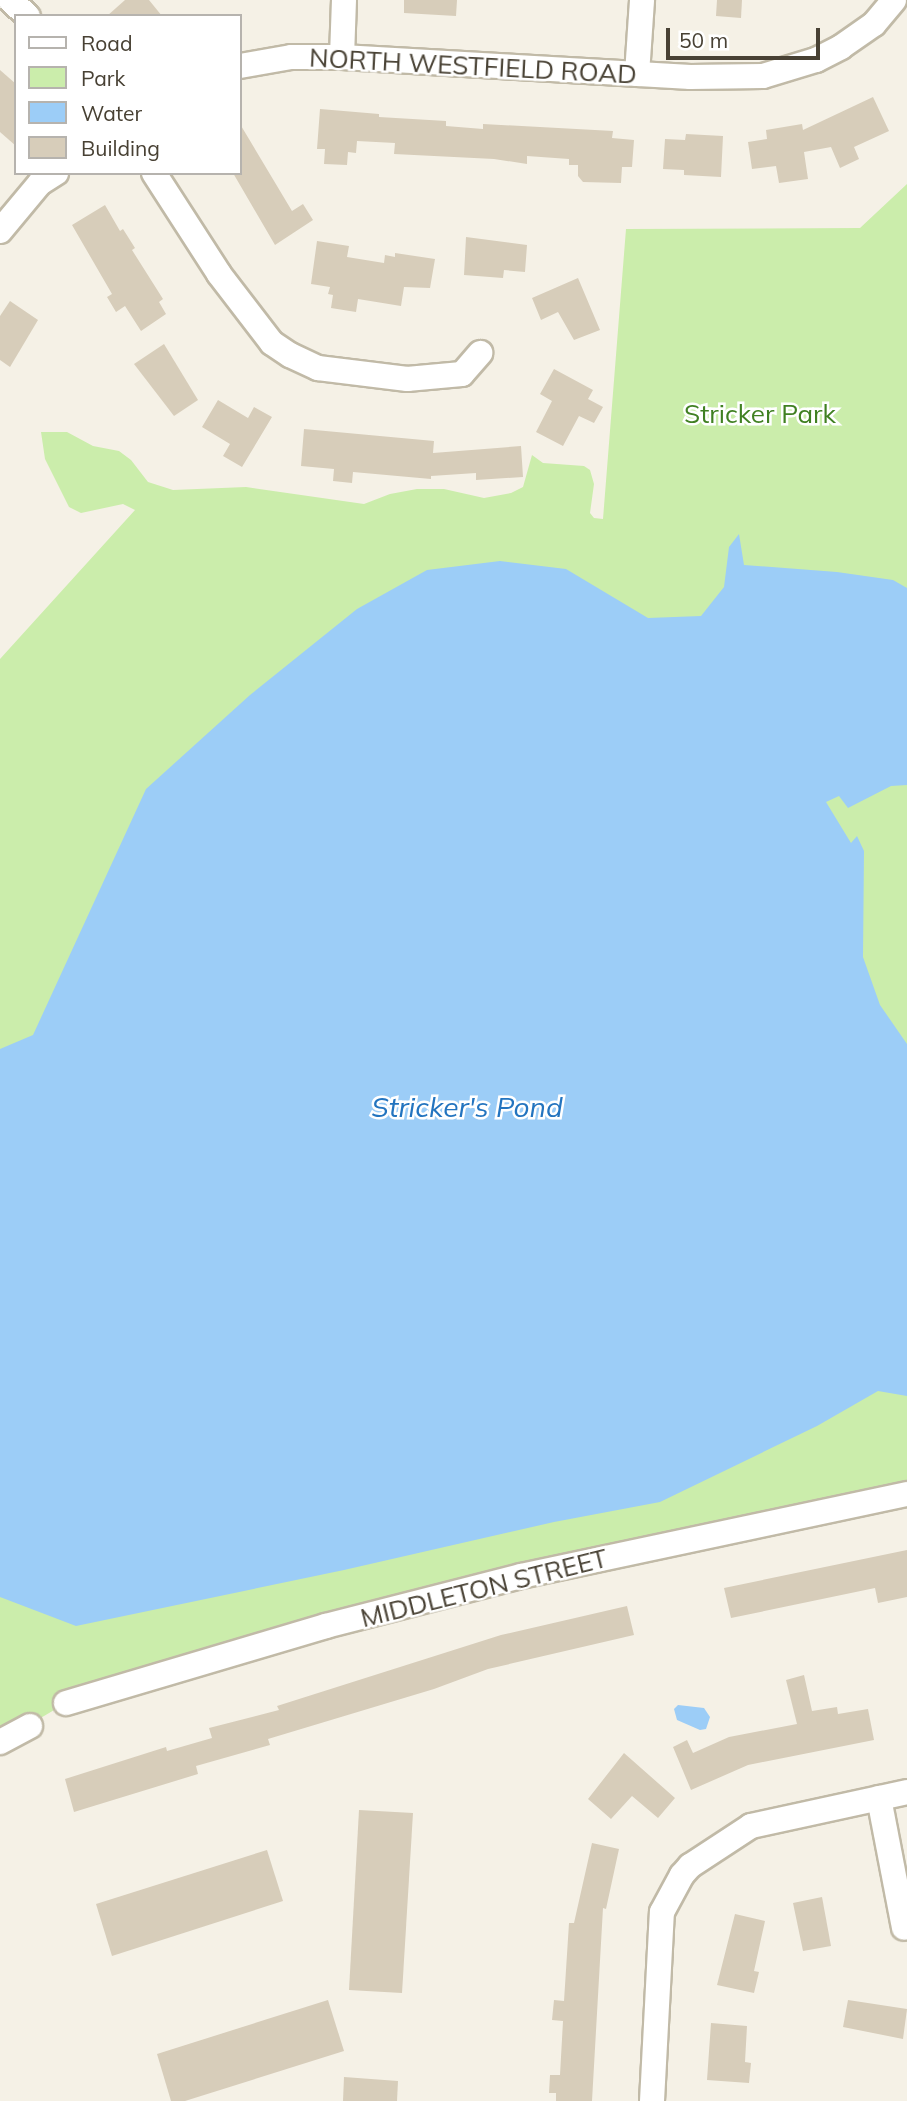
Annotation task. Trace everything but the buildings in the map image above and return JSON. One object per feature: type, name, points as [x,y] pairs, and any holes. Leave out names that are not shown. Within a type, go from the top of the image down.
[{"type":"street","points":[[10,0],[26,14]]},
{"type":"street","points":[[341,57],[344,0]]},
{"type":"street","points":[[637,74],[642,0]]},
{"type":"street","name":"NORTH WESTFIELD ROAD","points":[[242,66],[291,57],[341,57],[637,74],[731,78],[763,76],[793,68],[841,47],[874,23],[894,0]]},
{"type":"street","points":[[0,231],[40,183],[53,175]]},
{"type":"street","points":[[155,175],[219,274],[272,343],[290,355],[318,368],[407,379],[462,374],[480,353]]},
{"type":"street","name":"MIDDLETON STREET","points":[[66,1703],[326,1626],[521,1576],[907,1494]]},
{"type":"street","points":[[0,1742],[30,1726]]},
{"type":"street","points":[[652,2101],[662,1912],[690,1866],[751,1825],[907,1792]]},
{"type":"street","points":[[879,1798],[904,1928]]},
{"type":"green space","name":"Stricker's Pond","points":[[907,184],[907,1494],[521,1576],[66,1703],[0,1742],[0,659],[135,510],[123,504],[81,513],[69,507],[45,459],[41,432],[67,432],[93,446],[119,451],[131,460],[148,482],[173,490],[246,487],[364,504],[390,494],[417,489],[444,489],[484,498],[511,493],[523,487],[532,455],[543,463],[584,466],[590,470],[594,484],[590,513],[594,518],[603,519],[626,229],[860,228]]},
{"type":"water","name":"Stricker's Pond","points":[[739,534],[744,565],[837,572],[893,580],[907,588],[907,785],[891,786],[848,808],[839,796],[826,802],[851,843],[857,836],[864,851],[863,957],[880,1005],[907,1044],[907,1396],[878,1391],[817,1426],[660,1502],[554,1522],[344,1570],[76,1626],[0,1597],[0,1049],[33,1035],[146,789],[250,695],[357,609],[427,570],[500,561],[566,569],[648,618],[701,616],[724,587],[729,547]]},
{"type":"water","points":[[678,1705],[704,1708],[710,1717],[706,1729],[700,1730],[677,1720],[674,1709]]},
{"type":"park label","name":"Stricker Park","points":[[760,414]]}]
